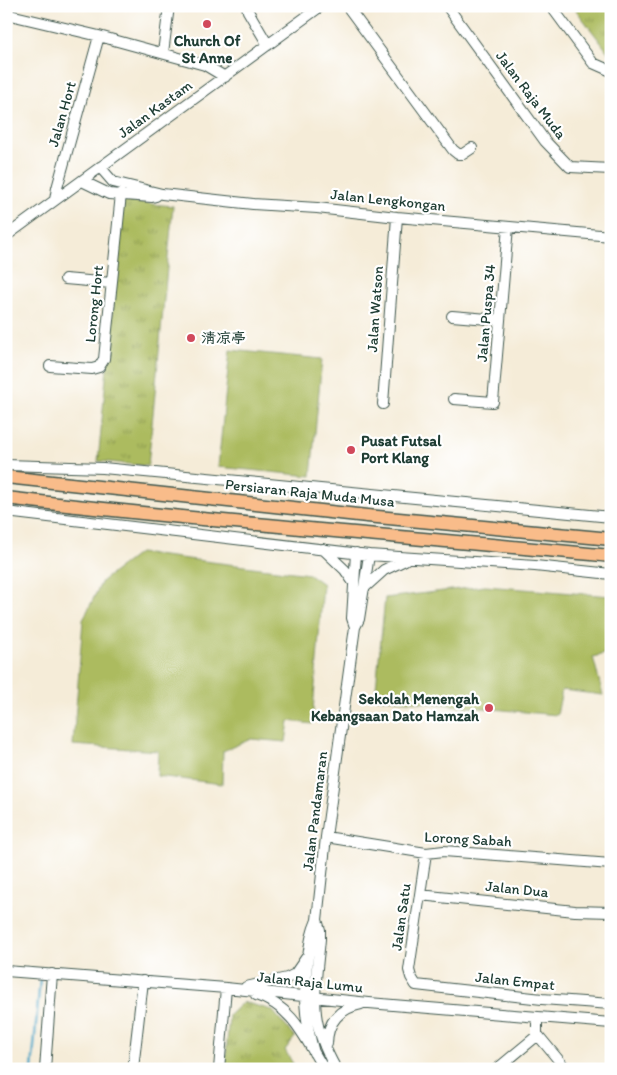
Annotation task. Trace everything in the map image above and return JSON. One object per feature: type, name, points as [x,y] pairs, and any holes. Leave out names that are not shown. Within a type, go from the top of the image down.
[{"type":"main road","name":"Persiaran Raja Muda Musa","points":[[6,477],[367,516],[611,539]]},
{"type":"main road","points":[[6,498],[85,508],[611,556]]},
{"type":"street","points":[[163,54],[169,6]]},
{"type":"street","points":[[247,6],[268,45]]},
{"type":"street","name":"Jalan Kastam","points":[[6,236],[321,6]]},
{"type":"street","points":[[347,6],[453,150],[458,154],[463,154],[472,148]]},
{"type":"street","name":"Jalan Raja Muda","points":[[447,6],[545,141],[570,167],[611,169]]},
{"type":"street","points":[[551,6],[593,63],[611,71]]},
{"type":"street","points":[[6,14],[99,36],[205,65],[225,77]]},
{"type":"street","name":"Jalan Hort","points":[[55,200],[99,36]]},
{"type":"street","name":"Jalan Lengkongan","points":[[100,168],[113,182],[162,194],[252,204],[317,208],[611,236]]},
{"type":"street","name":"Jalan Lengkongan","points":[[82,181],[109,194],[152,197],[162,194]]},
{"type":"street","name":"Lorong Hort","points":[[50,366],[92,369],[99,367],[104,359],[121,194]]},
{"type":"street","name":"Jalan Watson","points":[[383,404],[397,217]]},
{"type":"street","name":"Jalan Puspa 34","points":[[454,399],[493,402],[508,227]]},
{"type":"street","points":[[65,279],[111,284]]},
{"type":"street","points":[[452,316],[500,320]]},
{"type":"street","points":[[6,464],[104,468],[611,517]]},
{"type":"street","points":[[6,512],[42,518],[322,548],[369,555],[535,566],[611,574]]},
{"type":"street","points":[[322,548],[359,586]]},
{"type":"street","points":[[356,553],[359,586]]},
{"type":"street","name":"Jalan Pandamaran","points":[[328,1068],[326,1049],[316,1015],[320,939],[317,920],[326,837],[355,627],[359,619],[359,586],[369,555]]},
{"type":"street","points":[[359,586],[408,558]]},
{"type":"street","name":"Lorong Sabah","points":[[326,837],[426,853],[444,850],[611,864]]},
{"type":"street","name":"Jalan Satu","points":[[416,985],[409,970],[426,853]]},
{"type":"street","name":"Jalan Dua","points":[[420,895],[574,911],[611,912]]},
{"type":"street","points":[[314,1054],[307,1027],[304,997],[310,936],[317,920]]},
{"type":"street","points":[[238,989],[287,978],[295,974],[308,955]]},
{"type":"street","name":"Jalan Raja Lumu","points":[[6,971],[238,989],[369,1003],[611,1023]]},
{"type":"street","points":[[45,1069],[52,974]]},
{"type":"street","points":[[133,1069],[143,981]]},
{"type":"street","name":"Jalan Empat","points":[[416,985],[542,999],[611,1004]]},
{"type":"street","points":[[219,1069],[226,988]]},
{"type":"street","points":[[238,989],[265,997],[297,1022],[314,1054],[328,1068]]},
{"type":"street","points":[[326,1049],[327,1033],[333,1020],[345,1009],[369,1003]]},
{"type":"street","points":[[537,1017],[538,1035],[566,1069]]},
{"type":"street","points":[[497,1069],[538,1035]]},
{"type":"green space","points":[[573,6],[611,6],[611,56]]},
{"type":"green space","points":[[123,201],[173,206],[148,466],[98,461]]},
{"type":"green space","points":[[230,350],[322,359],[311,476],[218,467]]},
{"type":"green space","points":[[139,553],[309,574],[323,584],[312,724],[289,721],[286,742],[251,739],[223,751],[222,784],[157,776],[158,751],[73,745],[83,620],[102,581]]},
{"type":"green space","points":[[485,586],[611,596],[611,652],[593,657],[603,695],[562,690],[557,715],[375,698],[385,598]]},
{"type":"green space","points":[[243,1002],[272,1010],[295,1037],[285,1050],[296,1069],[225,1069],[229,1015]]},
{"type":"waterway","points":[[32,1069],[40,979]]},
{"type":"place","name":"Church Of St Anne","points":[[207,24]]},
{"type":"place","name":"清凉亭","points":[[191,338]]},
{"type":"place","name":"Pusat Futsal Port Klang","points":[[351,450]]},
{"type":"place","name":"Sekolah Menengah Kebangsaan Dato Hamzah","points":[[489,708]]}]
